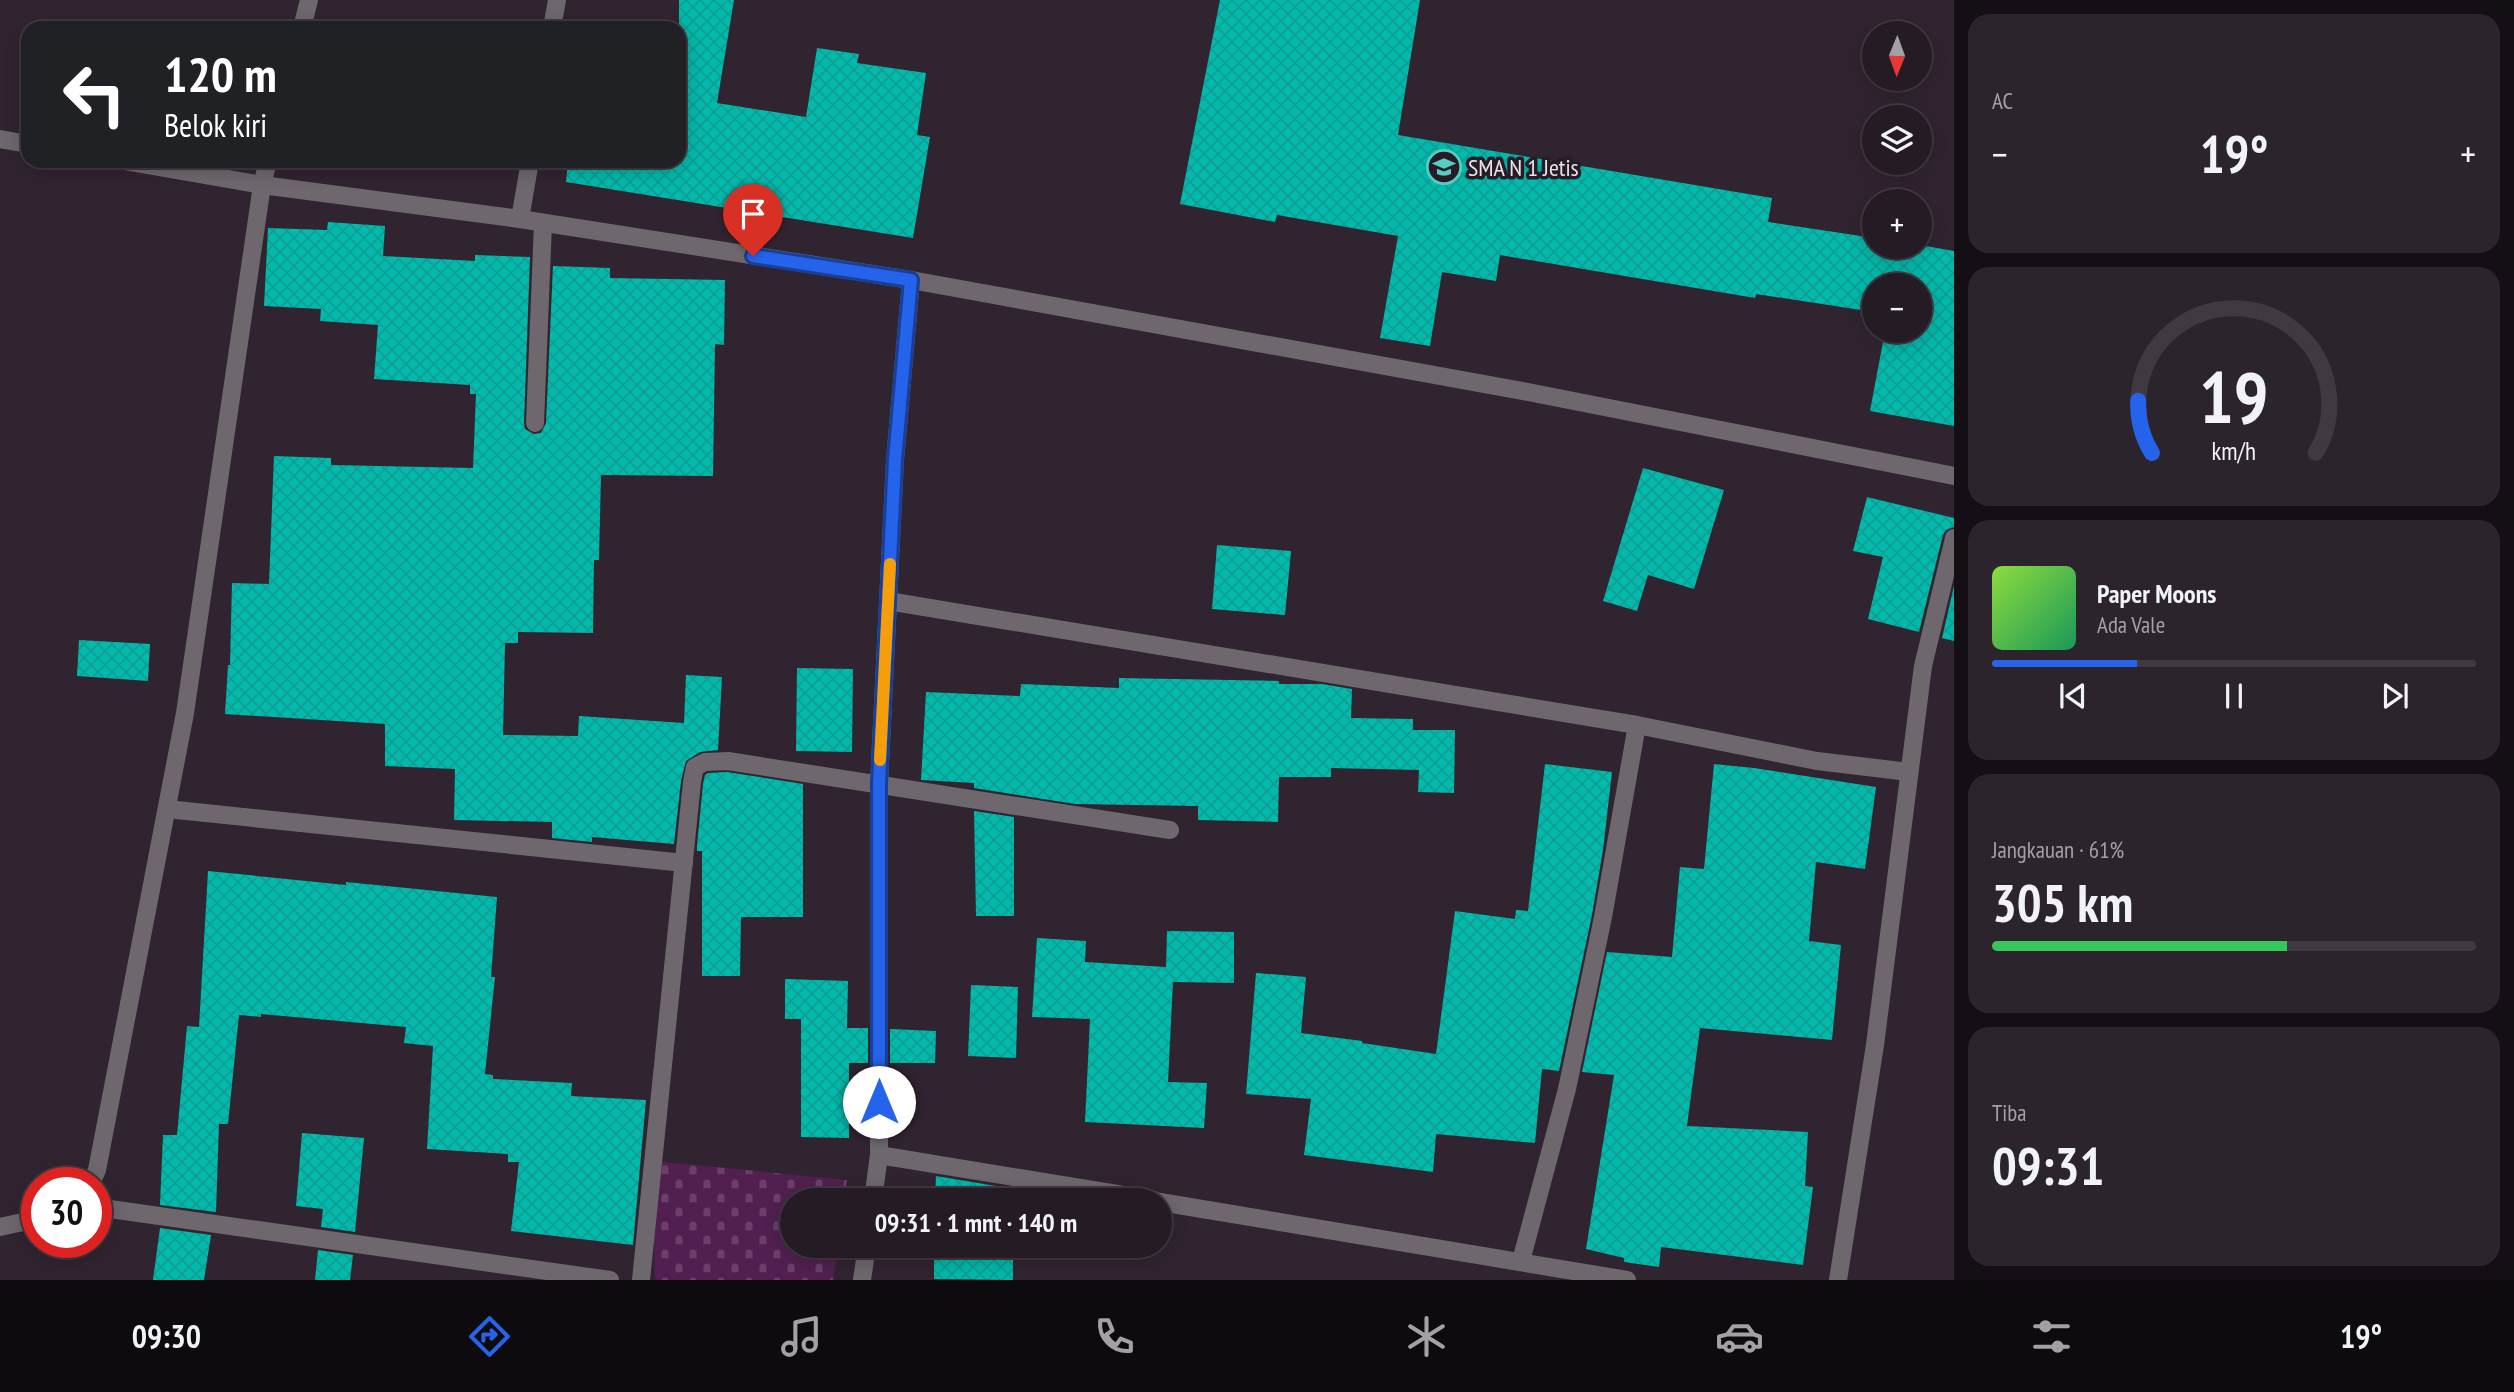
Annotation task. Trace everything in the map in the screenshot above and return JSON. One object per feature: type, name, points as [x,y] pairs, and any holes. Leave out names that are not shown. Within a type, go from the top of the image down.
[{"type":"street","points":[[304,21],[309,0]]},
{"type":"street","points":[[553,21],[557,0]]},
{"type":"street","points":[[0,139],[21,143]]},
{"type":"street","points":[[164,168],[262,185],[520,219],[911,280],[1528,392],[1954,476]]},
{"type":"street","points":[[98,1167],[187,699],[266,168]]},
{"type":"street","points":[[520,219],[529,168]]},
{"type":"street","points":[[535,423],[543,223]]},
{"type":"street","points":[[875,1188],[879,1155],[879,784],[895,460],[911,280]]},
{"type":"street","points":[[1838,1280],[1875,1045],[1923,666],[1954,538]]},
{"type":"street","points":[[888,601],[1637,725],[1817,761],[1909,772]]},
{"type":"street","points":[[1521,1261],[1567,1089],[1603,916],[1637,725]]},
{"type":"street","points":[[641,1280],[695,767],[705,762],[728,761],[1170,830]]},
{"type":"street","points":[[167,808],[684,863]]},
{"type":"street","points":[[879,1155],[1081,1188]]},
{"type":"street","points":[[1172,1204],[1627,1280]]},
{"type":"street","points":[[112,1209],[610,1280]]},
{"type":"street","points":[[0,1227],[21,1222]]},
{"type":"street","points":[[862,1280],[865,1258]]},
{"type":"green space","points":[[653,1161],[847,1180],[846,1188],[780,1188],[780,1258],[836,1258],[833,1280],[655,1280]]},
{"type":"building","points":[[679,0],[734,0],[717,103],[806,117],[817,48],[859,54],[857,63],[926,73],[917,135],[930,137],[913,238],[566,182],[567,168],[686,168],[686,21],[679,21]]},
{"type":"building","points":[[1220,0],[1420,0],[1398,135],[1772,198],[1768,222],[1862,236],[1862,259],[1932,259],[1932,247],[1954,251],[1954,426],[1870,411],[1883,343],[1932,343],[1932,273],[1862,273],[1862,310],[1756,294],[1755,298],[1500,255],[1496,281],[1442,272],[1430,346],[1380,338],[1398,236],[1277,215],[1275,222],[1180,204]]},
{"type":"building","points":[[328,222],[385,226],[383,256],[475,261],[475,255],[530,257],[524,423],[525,429],[534,434],[541,433],[546,423],[553,266],[610,268],[610,278],[725,280],[724,345],[715,344],[713,476],[601,475],[599,560],[594,560],[593,633],[518,632],[518,643],[505,643],[503,735],[578,736],[579,716],[684,723],[686,675],[722,677],[718,750],[700,752],[686,761],[674,844],[592,837],[592,842],[552,838],[552,822],[454,820],[455,769],[385,766],[385,724],[225,714],[230,665],[232,583],[269,584],[274,456],[331,458],[331,465],[473,468],[476,394],[470,394],[470,385],[374,379],[378,325],[320,321],[321,309],[264,306],[268,228],[327,230]]},
{"type":"building","points":[[1643,468],[1724,490],[1694,589],[1648,575],[1637,611],[1603,601]]},
{"type":"building","points":[[1867,497],[1954,518],[1954,527],[1946,530],[1943,535],[1919,632],[1868,619],[1883,557],[1853,551]]},
{"type":"building","points":[[1217,545],[1291,551],[1285,615],[1212,609]]},
{"type":"building","points":[[1954,586],[1954,641],[1942,638]]},
{"type":"building","points":[[79,640],[150,644],[148,681],[77,676]]},
{"type":"building","points":[[797,668],[853,669],[852,752],[796,751]]},
{"type":"building","points":[[1119,678],[1279,681],[1279,684],[1322,684],[1352,689],[1351,718],[1413,719],[1413,730],[1455,730],[1454,793],[1418,792],[1419,770],[1331,768],[1331,777],[1279,777],[1278,822],[1198,820],[1198,806],[1075,804],[974,788],[974,783],[921,780],[926,692],[1020,696],[1021,684],[1119,688]]},
{"type":"building","points":[[1545,764],[1612,772],[1592,915],[1559,1071],[1542,1069],[1535,1143],[1436,1134],[1433,1172],[1304,1155],[1311,1099],[1246,1094],[1256,973],[1306,977],[1301,1033],[1436,1054],[1455,911],[1515,919],[1516,910],[1528,911]]},
{"type":"building","points":[[1714,764],[1876,787],[1865,869],[1816,862],[1809,941],[1841,945],[1832,1040],[1700,1028],[1687,1126],[1808,1132],[1805,1186],[1813,1187],[1803,1265],[1661,1247],[1659,1267],[1624,1262],[1624,1258],[1586,1249],[1614,1075],[1582,1072],[1607,952],[1672,957],[1680,867],[1704,869]]},
{"type":"building","points":[[727,772],[803,784],[803,917],[741,917],[740,976],[702,976],[702,851],[697,851],[697,846],[703,784],[708,773]]},
{"type":"building","points":[[974,811],[1014,817],[1014,916],[976,916]]},
{"type":"building","points":[[208,871],[497,897],[491,977],[495,977],[485,1074],[493,1075],[493,1079],[572,1083],[571,1096],[646,1100],[633,1245],[511,1231],[519,1162],[508,1162],[508,1154],[427,1149],[433,1046],[404,1043],[406,1027],[261,1014],[261,1017],[239,1015],[228,1124],[219,1124],[216,1212],[160,1205],[163,1135],[177,1135],[187,1026],[199,1027]]},
{"type":"building","points":[[1167,931],[1234,932],[1234,983],[1173,982],[1168,1082],[1207,1083],[1204,1128],[1085,1122],[1090,1019],[1032,1017],[1037,938],[1086,941],[1085,962],[1166,967]]},
{"type":"building","points":[[785,979],[848,981],[847,1028],[868,1028],[868,1063],[849,1063],[849,1138],[801,1137],[801,1019],[785,1019]]},
{"type":"building","points":[[971,985],[1018,987],[1016,1058],[968,1056]]},
{"type":"building","points":[[890,1029],[936,1031],[935,1063],[890,1063]]},
{"type":"building","points":[[302,1133],[364,1138],[355,1232],[321,1227],[323,1209],[296,1206]]},
{"type":"building","points":[[936,1176],[1008,1188],[936,1188]]},
{"type":"building","points":[[160,1228],[211,1235],[204,1280],[153,1280]]},
{"type":"building","points":[[318,1250],[353,1255],[350,1280],[315,1280]]},
{"type":"building","points":[[934,1258],[1013,1258],[1013,1280],[934,1279]]},
{"type":"slow traffic","points":[[880,760],[890,564]]},
{"type":"place","name":"SMA N 1 Jetis","points":[[1444,167]]},
{"type":"route","points":[[753,256],[911,280],[895,460],[879,784],[879,1102]]}]
